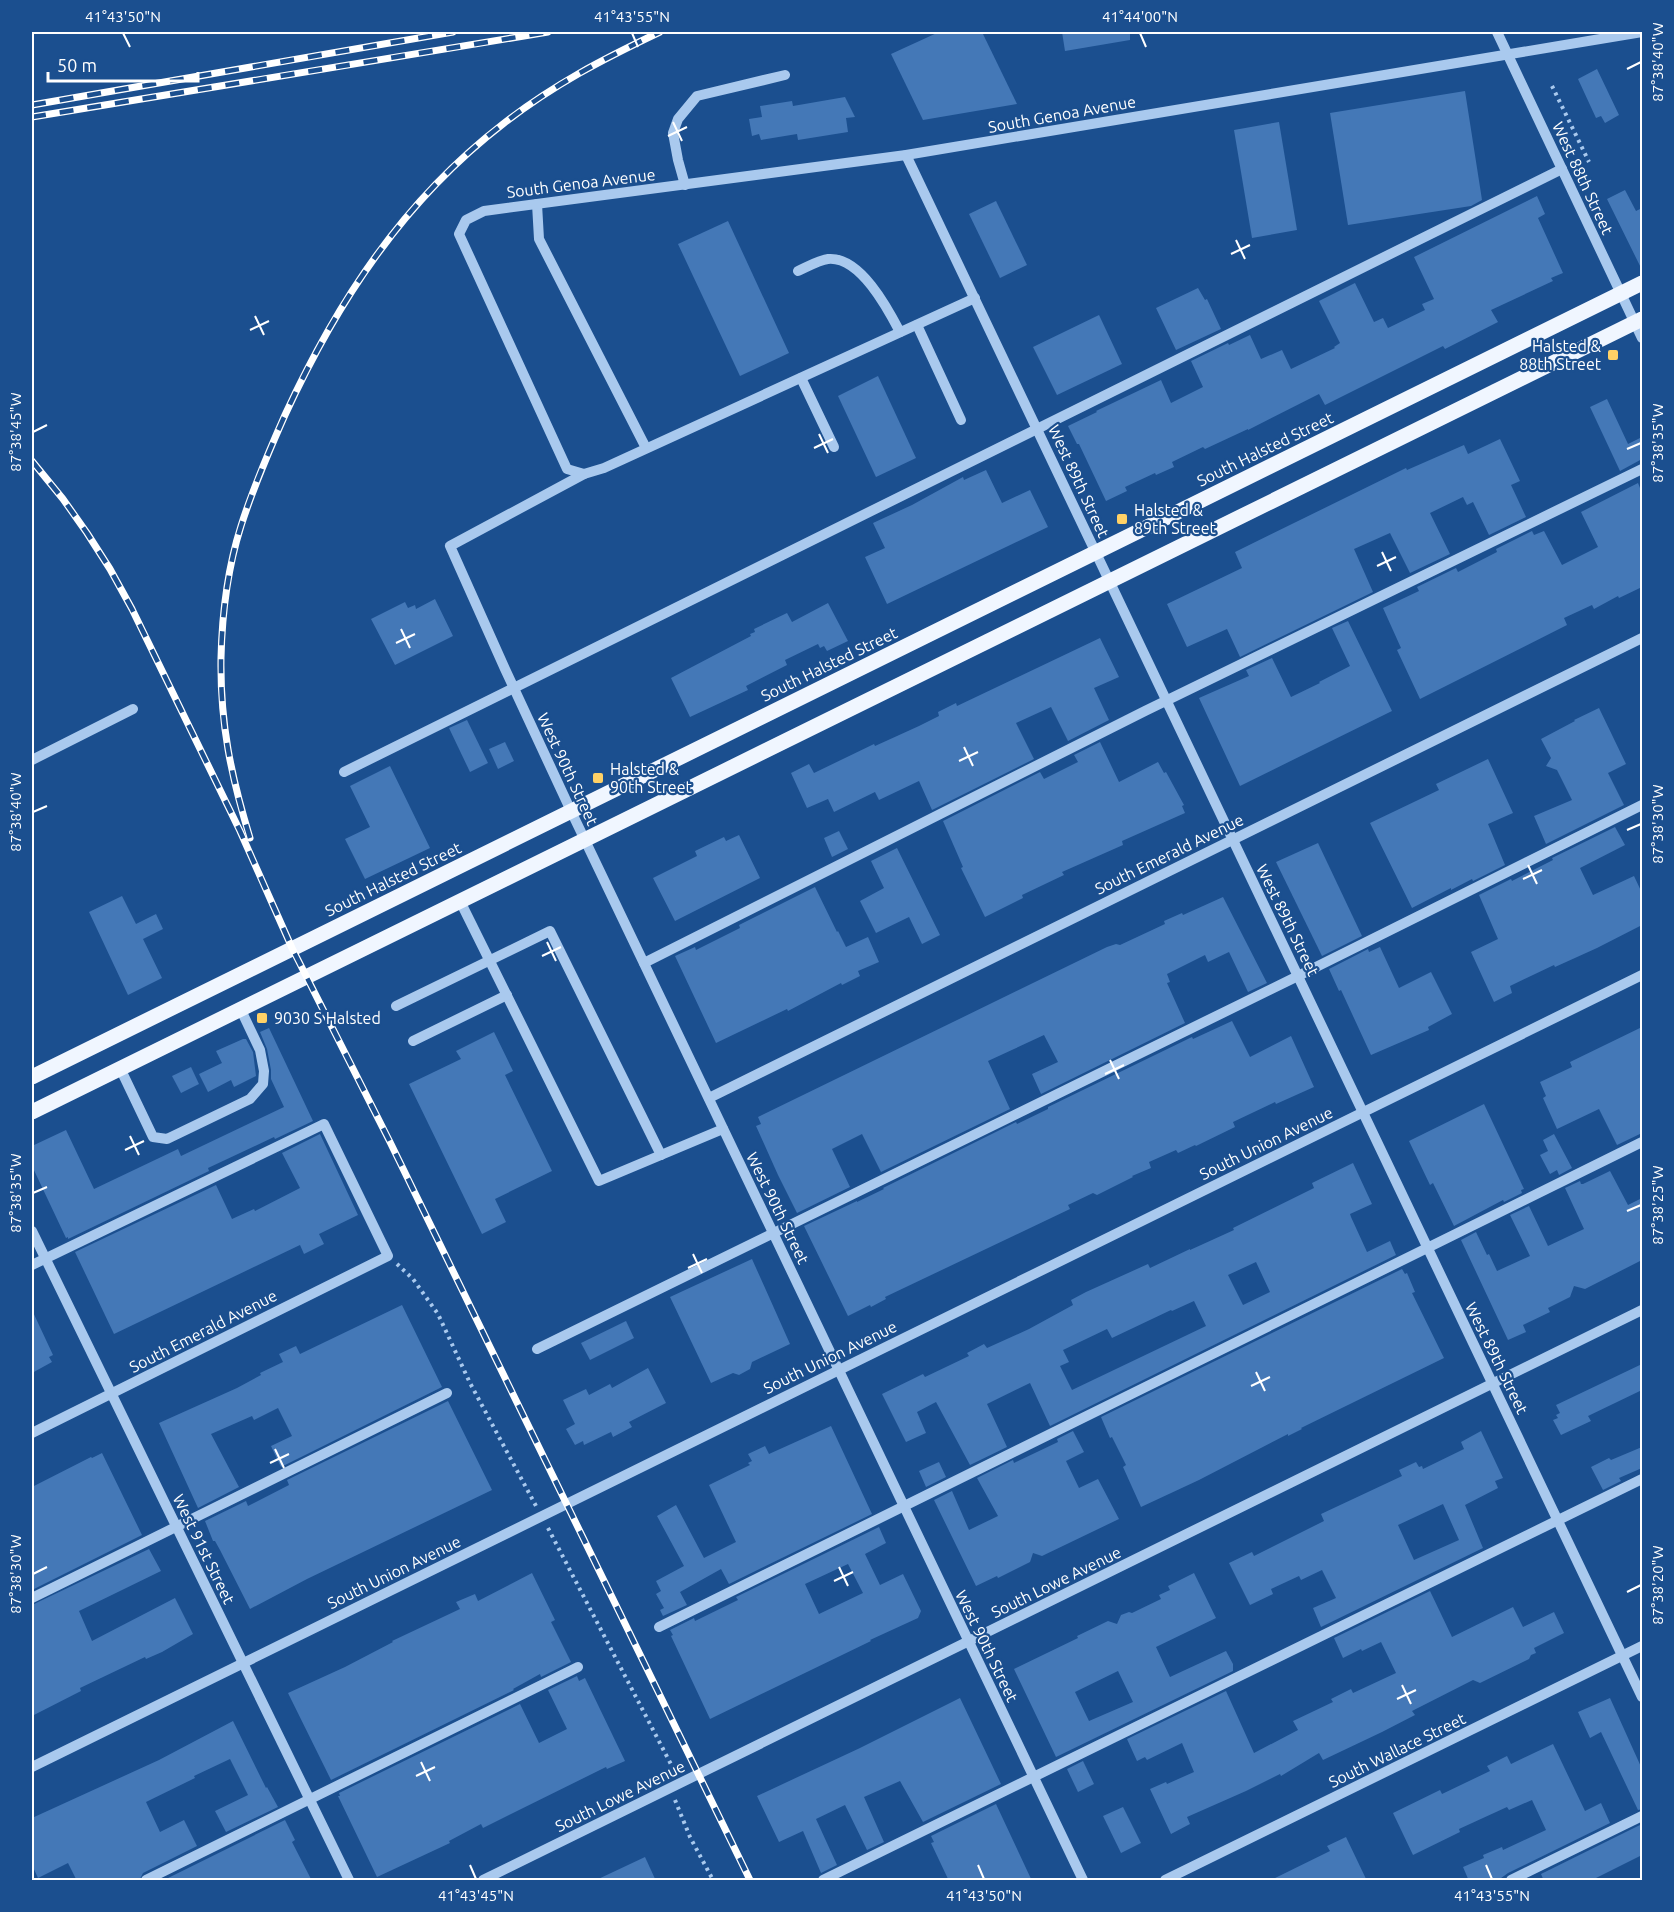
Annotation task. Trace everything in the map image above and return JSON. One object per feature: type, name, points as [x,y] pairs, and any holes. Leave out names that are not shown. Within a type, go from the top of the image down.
[{"type":"main road","name":"South Halsted Street","points":[[32,1077],[1642,283]]},
{"type":"main road","points":[[32,1112],[1639,321]]},
{"type":"street","name":"West 88th Street","points":[[1497,32],[1621,293],[1639,321],[1642,338]]},
{"type":"street","name":"South Genoa Avenue","points":[[584,474],[567,469],[459,234],[466,220],[484,211],[906,155],[1642,32]]},
{"type":"street","points":[[685,185],[673,133],[678,118],[697,96],[785,75]]},
{"type":"street","name":"West 89th Street","points":[[906,155],[1642,1697]]},
{"type":"street","points":[[344,772],[1562,169]]},
{"type":"street","points":[[537,204],[539,239],[646,448]]},
{"type":"street","points":[[798,271],[829,259],[847,263],[868,280],[900,332]]},
{"type":"street","points":[[584,474],[604,468],[975,298]]},
{"type":"street","points":[[917,325],[961,420]]},
{"type":"street","points":[[801,378],[834,447]]},
{"type":"street","points":[[644,963],[1166,701],[1642,469]]},
{"type":"street","name":"West 90th Street","points":[[584,474],[450,546],[571,811],[1083,1881]]},
{"type":"street","name":"South Emerald Avenue","points":[[708,1098],[1642,638]]},
{"type":"street","points":[[32,760],[133,709]]},
{"type":"street","points":[[537,1349],[1298,976],[1642,804]]},
{"type":"street","points":[[460,901],[600,1181],[723,1128]]},
{"type":"street","points":[[396,1006],[550,931],[661,1155]]},
{"type":"street","name":"South Union Avenue","points":[[32,1767],[1642,975]]},
{"type":"street","points":[[413,1041],[507,995]]},
{"type":"street","points":[[120,1068],[153,1137],[167,1139],[240,1104],[250,1099],[263,1083],[264,1071],[260,1050],[240,1008]]},
{"type":"street","points":[[32,1265],[324,1124],[388,1256]]},
{"type":"street","points":[[658,1627],[1642,1143]]},
{"type":"street","name":"West 91st Street","points":[[32,1231],[349,1881]]},
{"type":"street","name":"South Emerald Avenue","points":[[32,1433],[388,1256]]},
{"type":"street","name":"South Lowe Avenue","points":[[483,1881],[1642,1310]]},
{"type":"street","points":[[32,1598],[447,1394]]},
{"type":"street","points":[[823,1881],[1642,1479]]},
{"type":"street","name":"South Wallace Street","points":[[1165,1881],[1642,1646]]},
{"type":"street","points":[[146,1881],[578,1667]]},
{"type":"street","points":[[1510,1881],[1642,1816]]},
{"type":"path","points":[[1552,86],[1588,162]]},
{"type":"path","points":[[388,1256],[413,1280],[438,1314],[470,1383],[681,1783]]},
{"type":"path","points":[[670,1788],[690,1837],[713,1881]]},
{"type":"building","points":[[939,32],[982,32],[1017,104],[923,120],[891,54]]},
{"type":"building","points":[[1062,32],[1130,32],[1130,40],[1065,51]]},
{"type":"building","points":[[1597,69],[1619,115],[1605,123],[1601,116],[1596,118],[1578,79]]},
{"type":"building","points":[[1465,91],[1482,200],[1471,206],[1348,225],[1330,113]]},
{"type":"building","points":[[845,97],[855,117],[846,118],[848,132],[798,140],[797,134],[761,140],[759,134],[752,136],[749,119],[762,117],[760,106],[792,101],[793,106]]},
{"type":"building","points":[[1279,122],[1297,230],[1252,238],[1234,130]]},
{"type":"building","points":[[1625,190],[1636,211],[1642,208],[1642,270],[1607,199]]},
{"type":"building","points":[[1537,196],[1545,214],[1538,218],[1563,273],[1551,278],[1553,281],[1491,310],[1498,322],[1445,349],[1443,346],[1325,405],[1319,394],[1248,430],[1172,462],[1174,467],[1125,487],[1127,491],[1106,501],[1068,426],[1161,380],[1171,403],[1203,387],[1191,361],[1250,335],[1261,359],[1282,350],[1291,369],[1335,348],[1340,343],[1319,301],[1355,283],[1374,322],[1383,318],[1388,328],[1425,310],[1422,304],[1434,299],[1414,257]]},
{"type":"building","points":[[996,201],[1027,265],[1000,278],[969,214]]},
{"type":"building","points":[[728,221],[789,353],[740,376],[678,244]]},
{"type":"building","points":[[1198,288],[1205,300],[1207,299],[1221,329],[1176,350],[1156,308]]},
{"type":"building","points":[[1099,315],[1122,364],[1057,395],[1033,347]]},
{"type":"building","points":[[878,376],[916,458],[876,477],[838,396]]},
{"type":"building","points":[[1607,399],[1628,444],[1642,437],[1642,459],[1620,471],[1590,407]]},
{"type":"building","points":[[1500,439],[1520,481],[1511,485],[1526,517],[1489,535],[1473,502],[1467,505],[1463,497],[1430,513],[1450,554],[1410,573],[1390,533],[1354,549],[1373,592],[1240,657],[1227,629],[1187,647],[1167,604],[1242,568],[1235,552],[1406,468],[1407,470],[1464,445],[1468,454]]},
{"type":"building","points":[[986,470],[1002,503],[1030,490],[1048,527],[887,604],[865,557],[885,548],[873,523],[963,477],[964,480]]},
{"type":"building","points":[[1638,483],[1642,493],[1642,587],[1619,598],[1618,596],[1594,609],[1592,605],[1564,618],[1567,625],[1420,699],[1397,650],[1401,648],[1383,608],[1419,591],[1417,587],[1456,568],[1458,572],[1532,531],[1534,535],[1544,531],[1562,565],[1598,547],[1581,512]]},
{"type":"building","points":[[435,599],[453,636],[395,665],[371,619],[405,602],[408,608],[415,605],[416,609]]},
{"type":"building","points":[[828,603],[848,641],[827,651],[824,646],[820,648],[818,644],[785,660],[787,665],[746,686],[748,690],[690,717],[671,678],[751,636],[750,634],[755,632],[754,629],[787,613],[792,622]]},
{"type":"building","points":[[1348,621],[1392,711],[1240,786],[1199,698],[1249,676],[1246,670],[1272,658],[1291,697],[1320,683],[1350,666],[1332,628]]},
{"type":"building","points":[[1100,638],[1119,677],[1094,688],[1109,720],[1068,741],[1051,707],[1016,723],[1034,759],[932,810],[919,781],[879,800],[875,792],[834,812],[828,799],[807,808],[791,773],[809,764],[814,773],[874,744],[875,746],[919,726],[939,716],[938,712],[956,703],[957,706]]},
{"type":"building","points":[[1599,708],[1626,764],[1608,773],[1624,805],[1546,844],[1534,816],[1572,800],[1557,770],[1546,766],[1551,758],[1541,739]]},
{"type":"building","points":[[467,720],[488,763],[470,772],[449,728]]},
{"type":"building","points":[[505,742],[514,761],[498,769],[489,749]]},
{"type":"building","points":[[1100,742],[1119,782],[1158,762],[1184,805],[1182,806],[1185,813],[1122,841],[1123,845],[1062,872],[1064,875],[1022,895],[1023,898],[985,917],[961,868],[963,867],[943,821],[1040,772],[1044,779],[1078,762],[1074,755]]},
{"type":"building","points":[[1488,759],[1513,813],[1488,824],[1505,865],[1412,908],[1370,823],[1439,790],[1436,784]]},
{"type":"building","points":[[390,766],[430,848],[365,879],[345,839],[370,827],[350,786]]},
{"type":"building","points":[[1615,827],[1625,845],[1580,868],[1593,895],[1634,876],[1642,893],[1642,925],[1597,948],[1510,986],[1512,993],[1494,1002],[1471,952],[1498,939],[1479,895],[1511,879],[1512,881]]},
{"type":"building","points":[[839,831],[848,849],[832,857],[824,838]]},
{"type":"building","points":[[739,835],[760,878],[675,921],[653,878],[697,856],[695,851],[724,837],[726,841]]},
{"type":"building","points":[[1318,843],[1362,936],[1322,956],[1276,862]]},
{"type":"building","points":[[897,848],[940,935],[922,944],[909,917],[876,933],[860,901],[884,888],[871,861]]},
{"type":"building","points":[[815,887],[846,947],[868,937],[879,962],[858,971],[860,976],[842,985],[841,983],[788,1011],[787,1009],[716,1043],[675,956],[695,947],[696,950],[740,928],[739,925]]},
{"type":"building","points":[[122,896],[136,924],[156,914],[163,929],[143,939],[162,978],[128,995],[89,912]]},
{"type":"building","points":[[1223,897],[1267,983],[1248,992],[1229,952],[1208,962],[1205,955],[1167,974],[1170,982],[1167,983],[1185,1023],[1041,1094],[1032,1074],[1058,1062],[1044,1035],[988,1061],[1010,1109],[881,1172],[862,1134],[832,1149],[850,1187],[797,1213],[756,1126],[761,1124],[758,1117],[1107,947],[1120,945],[1165,924],[1164,921]]},
{"type":"building","points":[[1380,947],[1399,988],[1431,972],[1452,1014],[1428,1027],[1429,1030],[1371,1055],[1329,969],[1368,949],[1369,952]]},
{"type":"building","points":[[1232,1021],[1250,1057],[1291,1036],[1314,1087],[1233,1122],[1235,1127],[1196,1146],[1178,1153],[1176,1150],[1149,1162],[1151,1168],[1097,1195],[1093,1193],[1068,1205],[1070,1209],[885,1297],[886,1299],[871,1307],[870,1305],[848,1316],[804,1226],[1192,1037],[1193,1039]]},
{"type":"building","points":[[1642,1027],[1642,1133],[1617,1145],[1599,1109],[1557,1129],[1543,1098],[1546,1096],[1540,1082],[1572,1067],[1570,1062]]},
{"type":"building","points":[[269,1028],[313,1121],[208,1168],[209,1171],[66,1238],[32,1166],[32,1146],[66,1130],[94,1189],[178,1149],[181,1156],[284,1107],[271,1079],[267,1049],[260,1032]]},
{"type":"building","points":[[494,1032],[513,1071],[505,1075],[552,1171],[495,1199],[506,1222],[482,1234],[409,1084],[461,1059],[456,1051]]},
{"type":"building","points":[[246,1039],[253,1052],[256,1076],[234,1087],[231,1080],[208,1092],[199,1074],[222,1063],[216,1051]]},
{"type":"building","points":[[191,1067],[199,1084],[181,1093],[172,1076]]},
{"type":"building","points":[[1484,1104],[1524,1189],[1521,1190],[1522,1193],[1504,1202],[1503,1200],[1454,1226],[1433,1183],[1430,1185],[1409,1141]]},
{"type":"building","points":[[320,1134],[358,1215],[319,1234],[324,1244],[304,1254],[300,1245],[114,1334],[75,1252],[216,1185],[232,1219],[254,1209],[255,1211],[300,1188],[282,1153]]},
{"type":"building","points":[[1554,1134],[1572,1168],[1559,1175],[1557,1170],[1550,1174],[1540,1155],[1548,1151],[1543,1140]]},
{"type":"building","points":[[1353,1163],[1372,1204],[1350,1214],[1367,1252],[1390,1241],[1396,1255],[1050,1426],[1030,1383],[987,1404],[1007,1447],[970,1465],[936,1402],[917,1412],[926,1433],[906,1442],[882,1394],[923,1374],[925,1377],[969,1356],[967,1353],[984,1344],[987,1348],[1029,1329],[1073,1305],[1071,1300],[1086,1292],[1148,1264],[1150,1268],[1234,1230],[1233,1228],[1314,1188],[1312,1183]],"holes":[[[1256,1262],[1270,1292],[1243,1305],[1228,1275]],[[1194,1301],[1206,1326],[1072,1390],[1060,1366],[1069,1362],[1063,1350],[1107,1329],[1112,1338]]]},
{"type":"building","points":[[1610,1171],[1628,1205],[1642,1198],[1642,1260],[1585,1289],[1574,1286],[1570,1297],[1548,1308],[1550,1312],[1523,1325],[1526,1332],[1508,1340],[1461,1240],[1476,1232],[1497,1271],[1530,1256],[1510,1215],[1529,1206],[1548,1246],[1584,1229],[1565,1188],[1580,1181],[1583,1184]]},
{"type":"building","points":[[752,1259],[790,1344],[752,1362],[750,1369],[739,1375],[733,1373],[711,1383],[670,1297]]},
{"type":"building","points":[[1402,1269],[1405,1274],[1407,1273],[1415,1292],[1412,1293],[1444,1358],[1141,1507],[1123,1467],[1126,1465],[1101,1417]]},
{"type":"building","points":[[402,1305],[442,1387],[281,1467],[271,1446],[292,1436],[278,1408],[254,1420],[252,1416],[211,1434],[239,1487],[198,1508],[159,1423],[261,1375],[260,1373],[283,1362],[279,1354],[296,1346],[300,1354]]},
{"type":"building","points":[[32,1310],[53,1355],[49,1357],[52,1362],[32,1373]]},
{"type":"building","points":[[626,1321],[634,1338],[590,1360],[581,1343]]},
{"type":"building","points":[[1642,1364],[1642,1390],[1588,1416],[1591,1421],[1561,1435],[1553,1420],[1558,1418],[1556,1415],[1560,1413],[1556,1405]]},
{"type":"building","points":[[648,1368],[666,1403],[629,1422],[632,1427],[613,1437],[611,1432],[584,1445],[583,1441],[575,1445],[566,1429],[575,1424],[563,1400],[586,1389],[589,1395],[610,1384],[612,1388]]},
{"type":"building","points":[[448,1401],[492,1490],[250,1609],[220,1550],[213,1541],[205,1521],[246,1501],[248,1506],[289,1485],[287,1480]]},
{"type":"building","points":[[831,1426],[872,1514],[729,1584],[721,1569],[680,1592],[687,1605],[663,1616],[660,1610],[664,1608],[656,1594],[661,1591],[656,1581],[684,1566],[657,1516],[676,1505],[704,1558],[736,1542],[709,1485],[750,1465],[748,1463],[752,1461],[748,1454],[765,1446],[769,1454]]},
{"type":"building","points":[[1073,1431],[1084,1452],[1066,1461],[1079,1488],[1098,1479],[1119,1519],[1042,1556],[1033,1553],[1030,1562],[976,1586],[934,1500],[952,1491],[969,1530],[998,1516],[977,1478],[1013,1460],[1014,1463],[1058,1442],[1057,1439]]},
{"type":"building","points":[[1481,1431],[1503,1478],[1495,1481],[1498,1488],[1465,1505],[1483,1548],[1321,1627],[1313,1608],[1336,1598],[1322,1570],[1301,1580],[1299,1576],[1271,1589],[1273,1594],[1250,1605],[1229,1563],[1252,1552],[1254,1556],[1324,1521],[1321,1514],[1402,1476],[1399,1470],[1416,1462],[1423,1469],[1464,1449],[1461,1442]],"holes":[[[1443,1504],[1459,1540],[1414,1560],[1398,1525]]]},
{"type":"building","points":[[1642,1447],[1642,1468],[1619,1478],[1621,1481],[1603,1490],[1591,1467],[1609,1458],[1611,1460]]},
{"type":"building","points":[[102,1453],[142,1535],[32,1590],[32,1487]]},
{"type":"building","points":[[939,1462],[946,1477],[926,1487],[919,1471]]},
{"type":"building","points":[[879,1527],[886,1543],[865,1554],[880,1585],[903,1574],[921,1611],[918,1618],[710,1719],[670,1630],[694,1618],[695,1621],[738,1600],[736,1597]],"holes":[[[848,1564],[863,1593],[819,1614],[805,1584]]]},
{"type":"building","points":[[149,1549],[161,1571],[79,1611],[92,1641],[175,1598],[193,1634],[162,1652],[146,1659],[145,1657],[80,1688],[81,1691],[32,1716],[32,1605]]},
{"type":"building","points":[[532,1573],[555,1620],[551,1622],[571,1662],[541,1677],[540,1674],[514,1690],[331,1780],[288,1693],[460,1609],[456,1602],[475,1594],[478,1601]]},
{"type":"building","points":[[1194,1573],[1216,1618],[1156,1647],[1170,1677],[1226,1651],[1233,1664],[1233,1671],[1056,1757],[1014,1669],[1108,1621],[1117,1624],[1121,1615],[1132,1613],[1161,1599],[1159,1595],[1170,1590],[1168,1586]],"holes":[[[1118,1671],[1133,1702],[1089,1721],[1075,1692]]]},
{"type":"building","points":[[1430,1591],[1452,1637],[1513,1607],[1523,1627],[1554,1612],[1564,1633],[1534,1648],[1536,1653],[1529,1659],[1480,1683],[1473,1680],[1412,1711],[1415,1715],[1382,1732],[1323,1760],[1319,1753],[1281,1776],[1280,1774],[1187,1817],[1190,1824],[1171,1834],[1150,1789],[1194,1772],[1182,1743],[1147,1760],[1145,1757],[1137,1761],[1127,1739],[1226,1691],[1254,1753],[1298,1730],[1293,1721],[1333,1702],[1331,1699],[1351,1689],[1353,1693],[1396,1673],[1381,1642],[1343,1658],[1334,1638]]},
{"type":"building","points":[[577,1676],[579,1681],[585,1678],[625,1761],[607,1769],[606,1767],[483,1828],[481,1824],[449,1841],[450,1843],[377,1877],[338,1796],[340,1796],[339,1793],[520,1704],[539,1743],[567,1729],[548,1690]]},
{"type":"building","points":[[960,1698],[1001,1784],[923,1822],[900,1781],[864,1797],[884,1842],[867,1850],[845,1805],[816,1819],[837,1865],[821,1873],[803,1831],[779,1842],[757,1796]]},
{"type":"building","points":[[1610,1698],[1642,1769],[1642,1809],[1638,1810],[1601,1732],[1590,1738],[1578,1712]]},
{"type":"building","points":[[233,1721],[266,1788],[278,1807],[226,1832],[215,1811],[248,1795],[230,1759],[146,1802],[160,1832],[184,1820],[197,1846],[143,1873],[139,1881],[77,1881],[68,1863],[38,1878],[32,1865],[32,1818],[159,1760]]},
{"type":"building","points":[[1553,1744],[1585,1811],[1601,1803],[1610,1823],[1508,1873],[1497,1881],[1469,1881],[1463,1867],[1484,1858],[1483,1855],[1502,1847],[1503,1850],[1546,1830],[1532,1800],[1509,1810],[1507,1807],[1459,1829],[1460,1832],[1413,1855],[1393,1813],[1440,1790],[1442,1794],[1490,1771],[1487,1766],[1507,1756],[1511,1764]]},
{"type":"building","points":[[1083,1761],[1094,1784],[1078,1792],[1067,1769]]},
{"type":"building","points":[[996,1804],[1032,1881],[949,1881],[931,1843],[934,1842],[931,1836]]},
{"type":"building","points":[[1123,1807],[1141,1843],[1121,1853],[1103,1816]]},
{"type":"building","points":[[285,1820],[295,1840],[292,1842],[312,1881],[162,1881]]},
{"type":"building","points":[[1642,1824],[1642,1855],[1590,1881],[1544,1881],[1541,1874]]},
{"type":"building","points":[[1346,1837],[1367,1881],[1269,1881],[1330,1851],[1327,1846]]},
{"type":"building","points":[[645,1857],[656,1881],[594,1881]]},
{"type":"railway","points":[[32,105],[453,32]]},
{"type":"railway","points":[[32,117],[548,32]]},
{"type":"railway","points":[[250,838],[232,771],[222,705],[221,658],[224,608],[236,542],[246,512],[273,442],[305,373],[350,294],[376,256],[434,186],[467,154],[503,124],[560,85],[660,32]]},
{"type":"railway","points":[[32,461],[87,533],[132,609],[240,831],[292,948],[390,1142],[750,1880]]},
{"type":"place","name":"Halsted & 88th Street","points":[[1613,355]]},
{"type":"place","name":"Halsted & 89th Street","points":[[1122,519]]},
{"type":"place","name":"Halsted & 90th Street","points":[[598,778]]},
{"type":"place","name":"9030 S Halsted","points":[[262,1018]]}]
